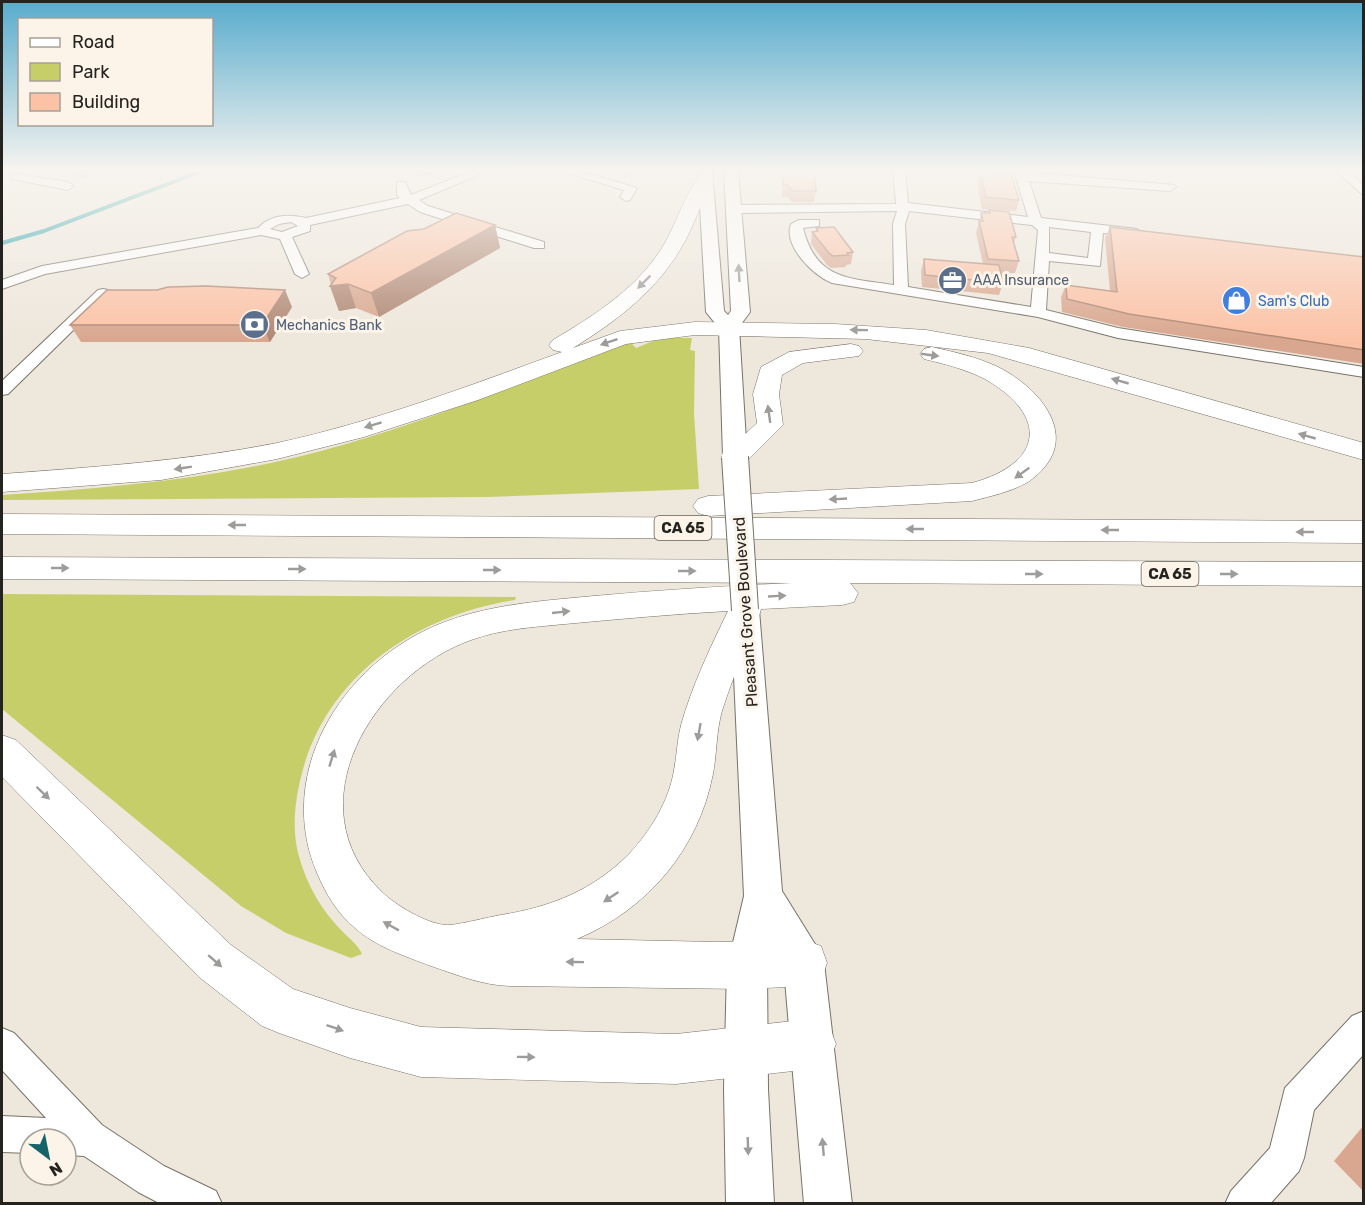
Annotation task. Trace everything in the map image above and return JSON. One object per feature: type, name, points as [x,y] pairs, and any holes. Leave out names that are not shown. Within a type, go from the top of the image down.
[{"type":"highway","points":[[429,407],[566,342],[623,302],[662,264],[681,227]]},
{"type":"highway","points":[[2,483],[119,476],[203,465],[319,441],[429,407],[620,338],[662,330],[851,351],[930,354],[968,363],[1002,380],[1028,402],[1042,424],[1042,450],[1036,461],[1011,481],[972,492],[273,525]]},
{"type":"highway","points":[[729,338],[878,330],[969,341],[1021,353],[1364,452]]},
{"type":"highway","points":[[735,457],[770,424],[766,394],[770,372],[797,357],[851,351]]},
{"type":"highway","name":"CA 65","points":[[2,524],[1364,532]]},
{"type":"highway","name":"CA 65","points":[[2,567],[976,574],[1364,574]]},
{"type":"highway","points":[[804,963],[747,968],[478,960],[416,938],[385,924],[345,885],[326,838],[322,812],[324,788],[338,739],[367,693],[403,660],[443,637],[467,628],[518,617],[660,602],[910,589],[976,574]]},
{"type":"highway","points":[[445,948],[554,926],[590,911],[642,873],[675,826],[685,802],[693,773],[699,727],[731,672],[745,610]]},
{"type":"highway","points":[[2,752],[215,962],[279,1009],[350,1033],[421,1052],[492,1056],[676,1059],[811,1044]]},
{"type":"main road","name":"Pleasant Grove Boulevard","points":[[709,227],[715,312],[729,338],[745,610]]},
{"type":"main road","name":"Pleasant Grove Boulevard","points":[[729,338],[741,312],[736,227]]},
{"type":"main road","name":"Pleasant Grove Boulevard","points":[[731,672],[763,896],[747,968],[746,1051],[750,1203]]},
{"type":"main road","name":"Pleasant Grove Boulevard","points":[[763,896],[804,963],[828,1203]]},
{"type":"street","points":[[263,231],[265,227]]},
{"type":"street","points":[[2,276],[263,231],[270,236],[285,236],[301,230],[302,227]]},
{"type":"street","points":[[484,227],[539,245]]},
{"type":"street","points":[[796,227],[799,243],[815,270],[825,276],[901,292],[1038,313],[1118,333],[1364,372]]},
{"type":"street","points":[[899,227],[901,292]]},
{"type":"street","points":[[1038,313],[1044,229],[1042,227]]},
{"type":"street","points":[[1093,227],[1156,236]]},
{"type":"street","points":[[1042,256],[1095,263],[1096,234],[1100,228]]},
{"type":"street","points":[[285,236],[302,274]]},
{"type":"street","points":[[2,285],[42,270]]},
{"type":"street","points":[[2,390],[103,293]]},
{"type":"street","points":[[1244,1203],[1286,1158],[1298,1101],[1364,1028]]},
{"type":"street","points":[[2,1045],[89,1138],[151,1179],[203,1203]]},
{"type":"street","points":[[2,1134],[89,1138]]},
{"type":"green space","points":[[692,338],[690,350],[695,351],[694,413],[699,489],[487,497],[2,500],[2,495],[163,481],[282,461],[401,427],[634,341],[632,344],[636,348],[653,341]]},
{"type":"green space","points":[[2,594],[516,597],[515,600],[479,608],[444,620],[411,636],[380,656],[353,681],[331,709],[313,741],[297,795],[296,844],[305,876],[316,897],[329,916],[357,945],[362,954],[351,958],[286,933],[241,906],[2,709]]},
{"type":"building","points":[[491,227],[371,293],[348,284],[330,286],[336,278],[328,274],[407,231]]},
{"type":"building","points":[[834,227],[853,252],[847,253],[848,255],[833,256],[812,232],[818,231],[816,228]]},
{"type":"building","points":[[980,227],[1013,227],[1016,237],[1012,237],[1019,261],[988,259]]},
{"type":"building","name":"Sam's Club","points":[[1110,227],[1364,257],[1364,350],[1129,314],[1067,299],[1066,285],[1117,292]]},
{"type":"building","points":[[924,259],[999,265],[1003,283],[925,275]]},
{"type":"building","points":[[206,286],[285,290],[262,325],[70,325],[107,290],[157,290],[168,287]]},
{"type":"waterway","points":[[2,243],[54,227]]},
{"type":"place","name":"AAA Insurance","points":[[952,280]]},
{"type":"place","name":"Sam's Club","points":[[1237,301]]},
{"type":"place","name":"Mechanics Bank","points":[[255,325]]}]
